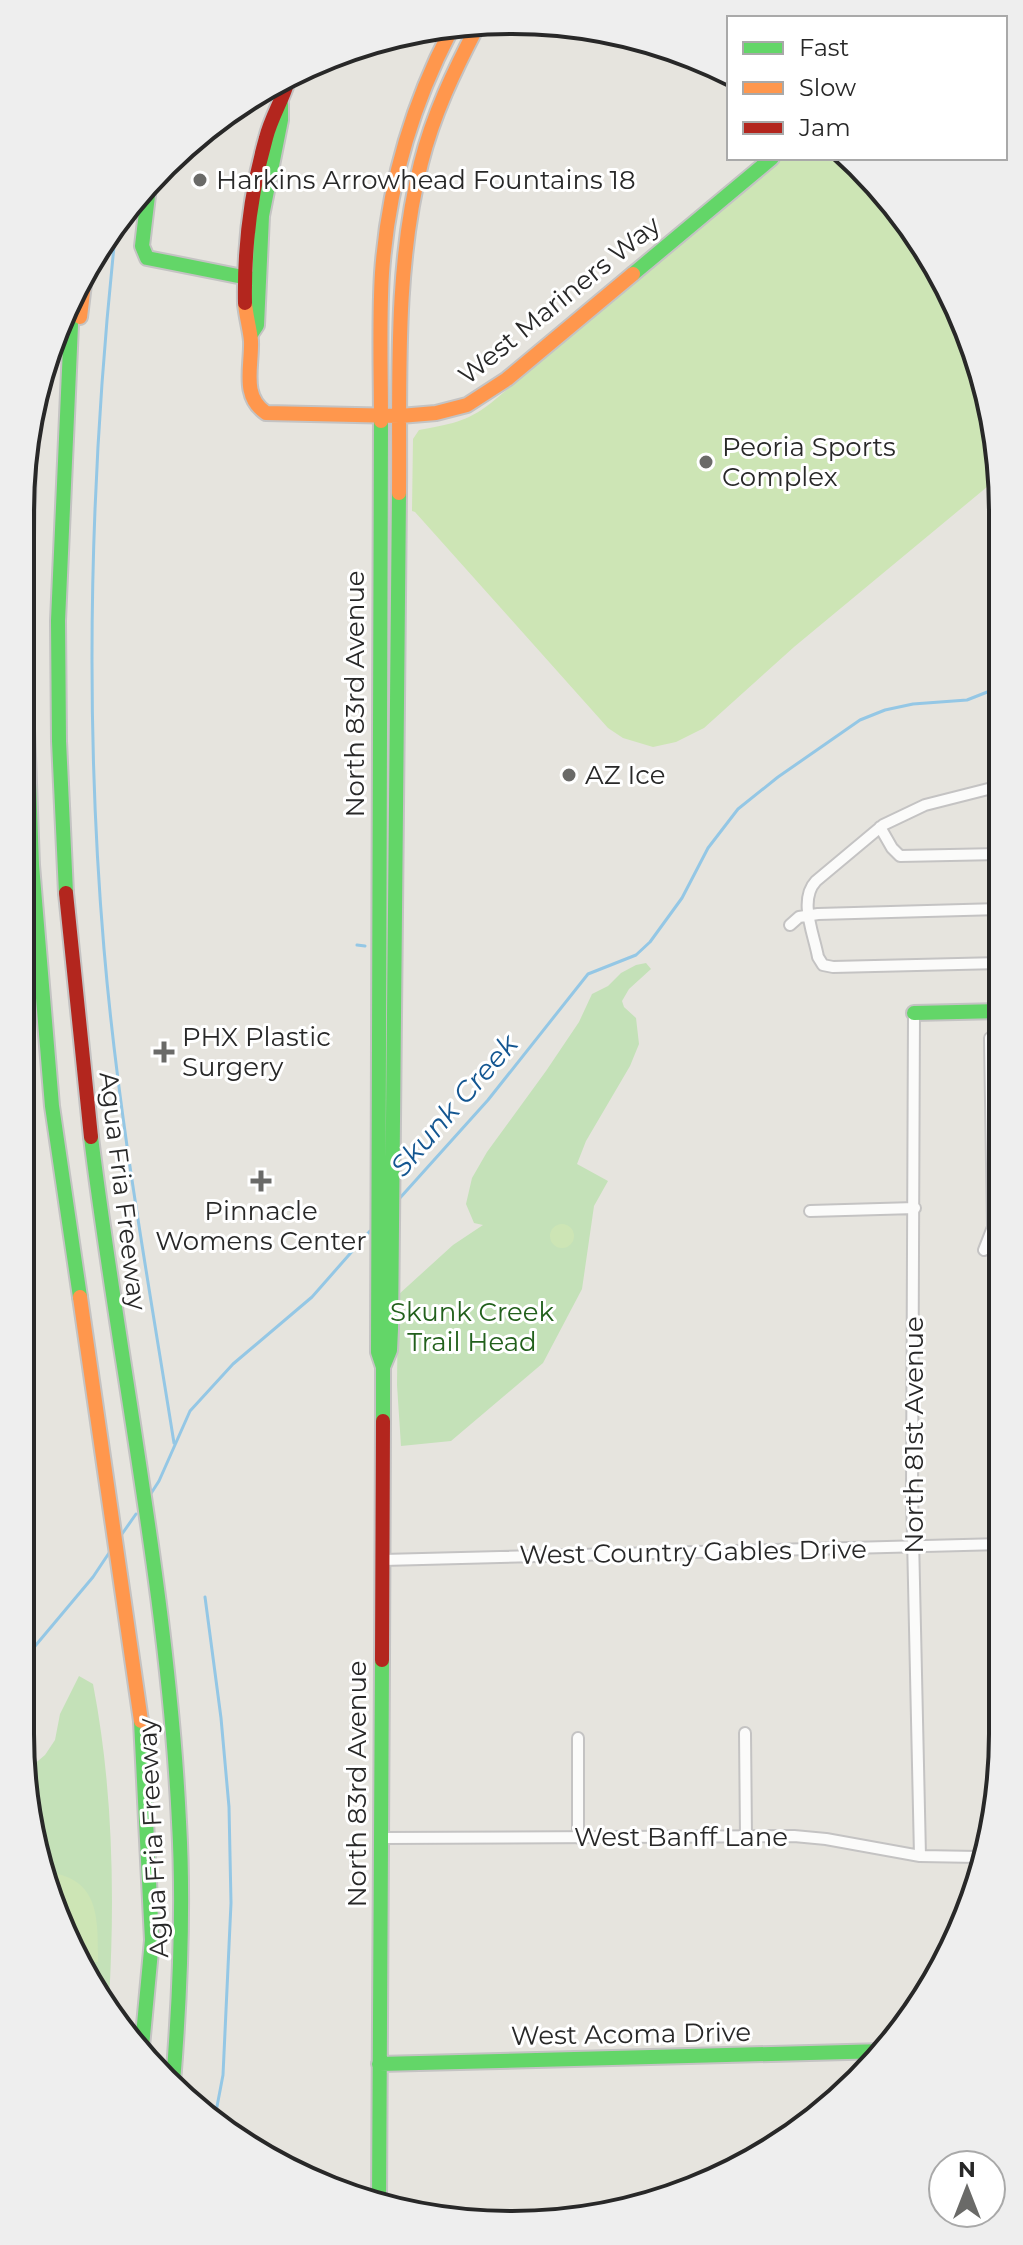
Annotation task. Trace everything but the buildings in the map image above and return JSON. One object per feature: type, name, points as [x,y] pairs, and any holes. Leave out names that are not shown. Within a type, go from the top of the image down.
[{"type":"main road","name":"North 83rd Avenue","points":[[383,1367],[390,1350],[391,1329],[401,306],[407,225],[416,178],[428,133],[454,68],[472,36]]},
{"type":"main road","name":"North 83rd Avenue","points":[[379,2192],[383,1560],[383,1367],[378,1352],[382,275],[391,195],[408,131],[447,38]]},
{"type":"main road","points":[[147,203],[142,246],[147,258],[252,279],[258,174],[272,117],[285,91]]},
{"type":"main road","name":"West Mariners Way","points":[[252,279],[246,325],[251,334],[250,390],[257,409],[272,414],[400,416],[446,412],[467,405],[493,390],[770,160]]},
{"type":"main road","points":[[63,471],[82,302]]},
{"type":"main road","name":"Agua Fria Freeway","points":[[71,328],[59,567],[64,843],[79,1036],[124,1379],[157,1590],[178,1776],[183,1883],[182,1974],[174,2071]]},
{"type":"main road","name":"Agua Fria Freeway","points":[[34,889],[52,1106],[142,1727],[152,1940],[143,2037]]},
{"type":"main road","points":[[914,1013],[989,1011]]},
{"type":"main road","name":"West Acoma Drive","points":[[379,2064],[868,2051]]},
{"type":"street","points":[[989,789],[925,805],[880,827],[811,886],[807,898],[818,957],[823,965],[989,963]]},
{"type":"street","points":[[880,827],[900,856],[989,854]]},
{"type":"street","points":[[790,925],[793,920],[809,915],[989,909]]},
{"type":"street","name":"North 81st Avenue","points":[[914,1013],[913,1546],[920,1856]]},
{"type":"street","points":[[810,1211],[915,1208]]},
{"type":"street","points":[[984,1250],[989,1237]]},
{"type":"street","name":"West Country Gables Drive","points":[[383,1560],[989,1544]]},
{"type":"street","points":[[745,1733],[746,1837]]},
{"type":"street","points":[[578,1738],[578,1838]]},
{"type":"street","name":"West Banff Lane","points":[[381,1838],[826,1839],[920,1856],[973,1857]]},
{"type":"green space","name":"Peoria Sports Complex","points":[[780,160],[834,160],[871,197],[909,246],[940,300],[973,388],[985,449],[988,486],[794,647],[704,728],[676,742],[653,747],[623,738],[608,728],[412,511],[413,439],[419,430],[465,419],[491,403]]},
{"type":"green space","name":"Skunk Creek Trail Head","points":[[646,963],[651,969],[629,989],[622,1001],[636,1018],[639,1044],[630,1066],[586,1141],[577,1164],[608,1181],[594,1206],[582,1289],[543,1363],[451,1441],[401,1446],[397,1385],[398,1295],[453,1245],[483,1225],[474,1223],[466,1204],[472,1178],[487,1152],[579,1022],[592,994],[608,986],[621,973]]},
{"type":"green space","points":[[562,1224],[573,1231],[574,1236],[567,1247],[562,1248],[551,1241],[550,1236],[557,1225]]},
{"type":"green space","points":[[79,1676],[93,1684],[105,1762],[111,1842],[109,1991],[70,1916],[43,1827],[35,1763],[55,1740],[60,1714]]},
{"type":"green space","points":[[55,1874],[76,1881],[92,1902],[96,1915],[98,1962],[92,1962],[83,1945]]},
{"type":"waterway","points":[[114,246],[95,504],[92,682],[98,860],[117,1073],[174,1443]]},
{"type":"waterway","name":"Skunk Creek","points":[[399,1199],[488,1100],[588,974],[636,955],[650,942],[682,898],[708,848],[738,809],[860,720],[885,710],[913,704],[967,700],[989,691]]},
{"type":"waterway","points":[[357,945],[365,946]]},
{"type":"waterway","name":"Skunk Creek","points":[[150,1495],[190,1411],[233,1364],[312,1297],[370,1231]]},
{"type":"waterway","name":"Skunk Creek","points":[[122,1534],[136,1514]]},
{"type":"waterway","name":"Skunk Creek","points":[[34,1647],[93,1577],[111,1550]]},
{"type":"waterway","points":[[205,1597],[229,1807],[231,1903],[223,2075],[217,2109]]},
{"type":"traffic: fast","points":[[251,334],[257,325],[262,216],[281,120],[281,104]]},
{"type":"traffic: fast","points":[[633,274],[770,160]]},
{"type":"traffic: fast","points":[[147,203],[142,246],[147,258],[253,279]]},
{"type":"traffic: fast","points":[[66,893],[59,741],[58,621],[71,327]]},
{"type":"traffic: fast","points":[[381,421],[378,1352],[383,1367]]},
{"type":"traffic: fast","points":[[383,1421],[383,1367],[390,1350],[391,1329],[399,493]]},
{"type":"traffic: fast","points":[[34,889],[52,1106],[80,1297]]},
{"type":"traffic: fast","points":[[914,1013],[989,1011]]},
{"type":"traffic: fast","points":[[91,1137],[154,1564],[173,1736],[181,1920],[174,2071]]},
{"type":"traffic: fast","points":[[379,2192],[382,1660]]},
{"type":"traffic: fast","points":[[141,1721],[152,1940],[143,2037]]},
{"type":"traffic: fast","points":[[379,2064],[868,2051]]},
{"type":"traffic: slow","points":[[399,493],[400,327],[412,203],[438,110],[473,36]]},
{"type":"traffic: slow","points":[[381,421],[381,291],[390,210],[413,119],[447,38]]},
{"type":"traffic: slow","points":[[245,303],[251,341],[251,390],[258,406],[266,413],[400,416],[436,413],[467,405],[507,379],[633,274]]},
{"type":"traffic: slow","points":[[80,317],[82,303]]},
{"type":"traffic: slow","points":[[80,1297],[141,1721]]},
{"type":"traffic: jam","points":[[245,303],[252,199],[268,131],[284,92]]},
{"type":"traffic: jam","points":[[66,893],[91,1137]]},
{"type":"traffic: jam","points":[[382,1660],[383,1421]]},
{"type":"place","name":"Harkins Arrowhead Fountains 18","points":[[200,180]]},
{"type":"place","name":"Peoria Sports Complex","points":[[706,462]]},
{"type":"place","name":"AZ Ice","points":[[569,775]]},
{"type":"place","name":"PHX Plastic Surgery","points":[[164,1052]]},
{"type":"place","name":"Pinnacle Womens Center","points":[[261,1181]]}]
